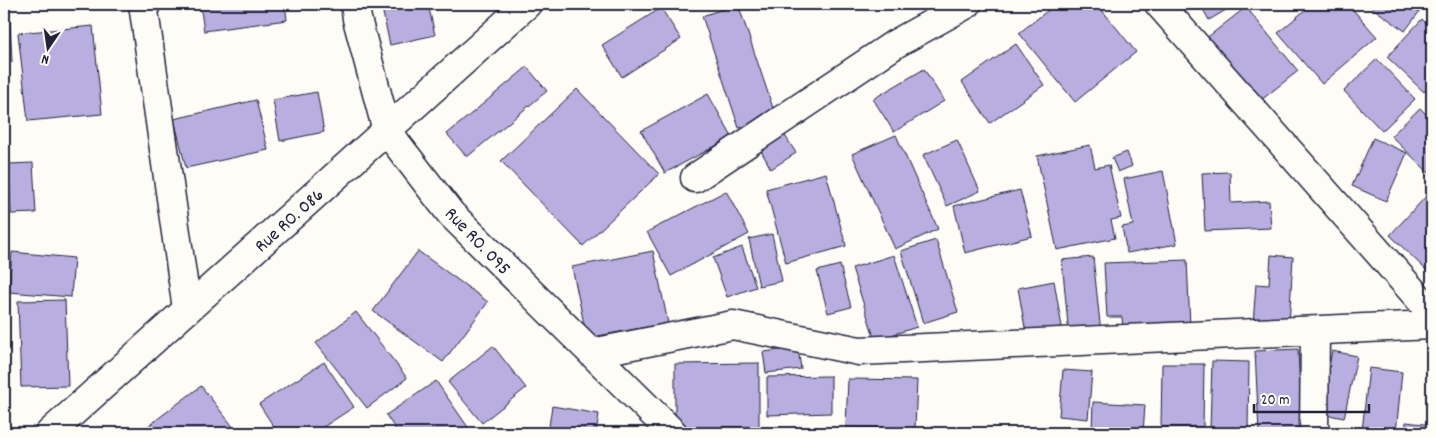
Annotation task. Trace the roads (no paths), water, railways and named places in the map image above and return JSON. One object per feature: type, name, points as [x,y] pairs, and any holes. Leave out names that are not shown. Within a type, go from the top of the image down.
[{"type":"street","points":[[143,4],[188,309]]},
{"type":"street","name":"Rue RO. 095","points":[[355,4],[357,19],[387,130],[451,214],[673,433]]},
{"type":"street","name":"Rue RO. 086","points":[[50,433],[527,4]]},
{"type":"street","points":[[695,178],[895,44],[967,4]]},
{"type":"street","points":[[1159,4],[1432,313]]},
{"type":"street","points":[[592,354],[733,325],[859,351],[1432,325]]},
{"type":"street","points":[[1314,433],[1315,331]]}]
